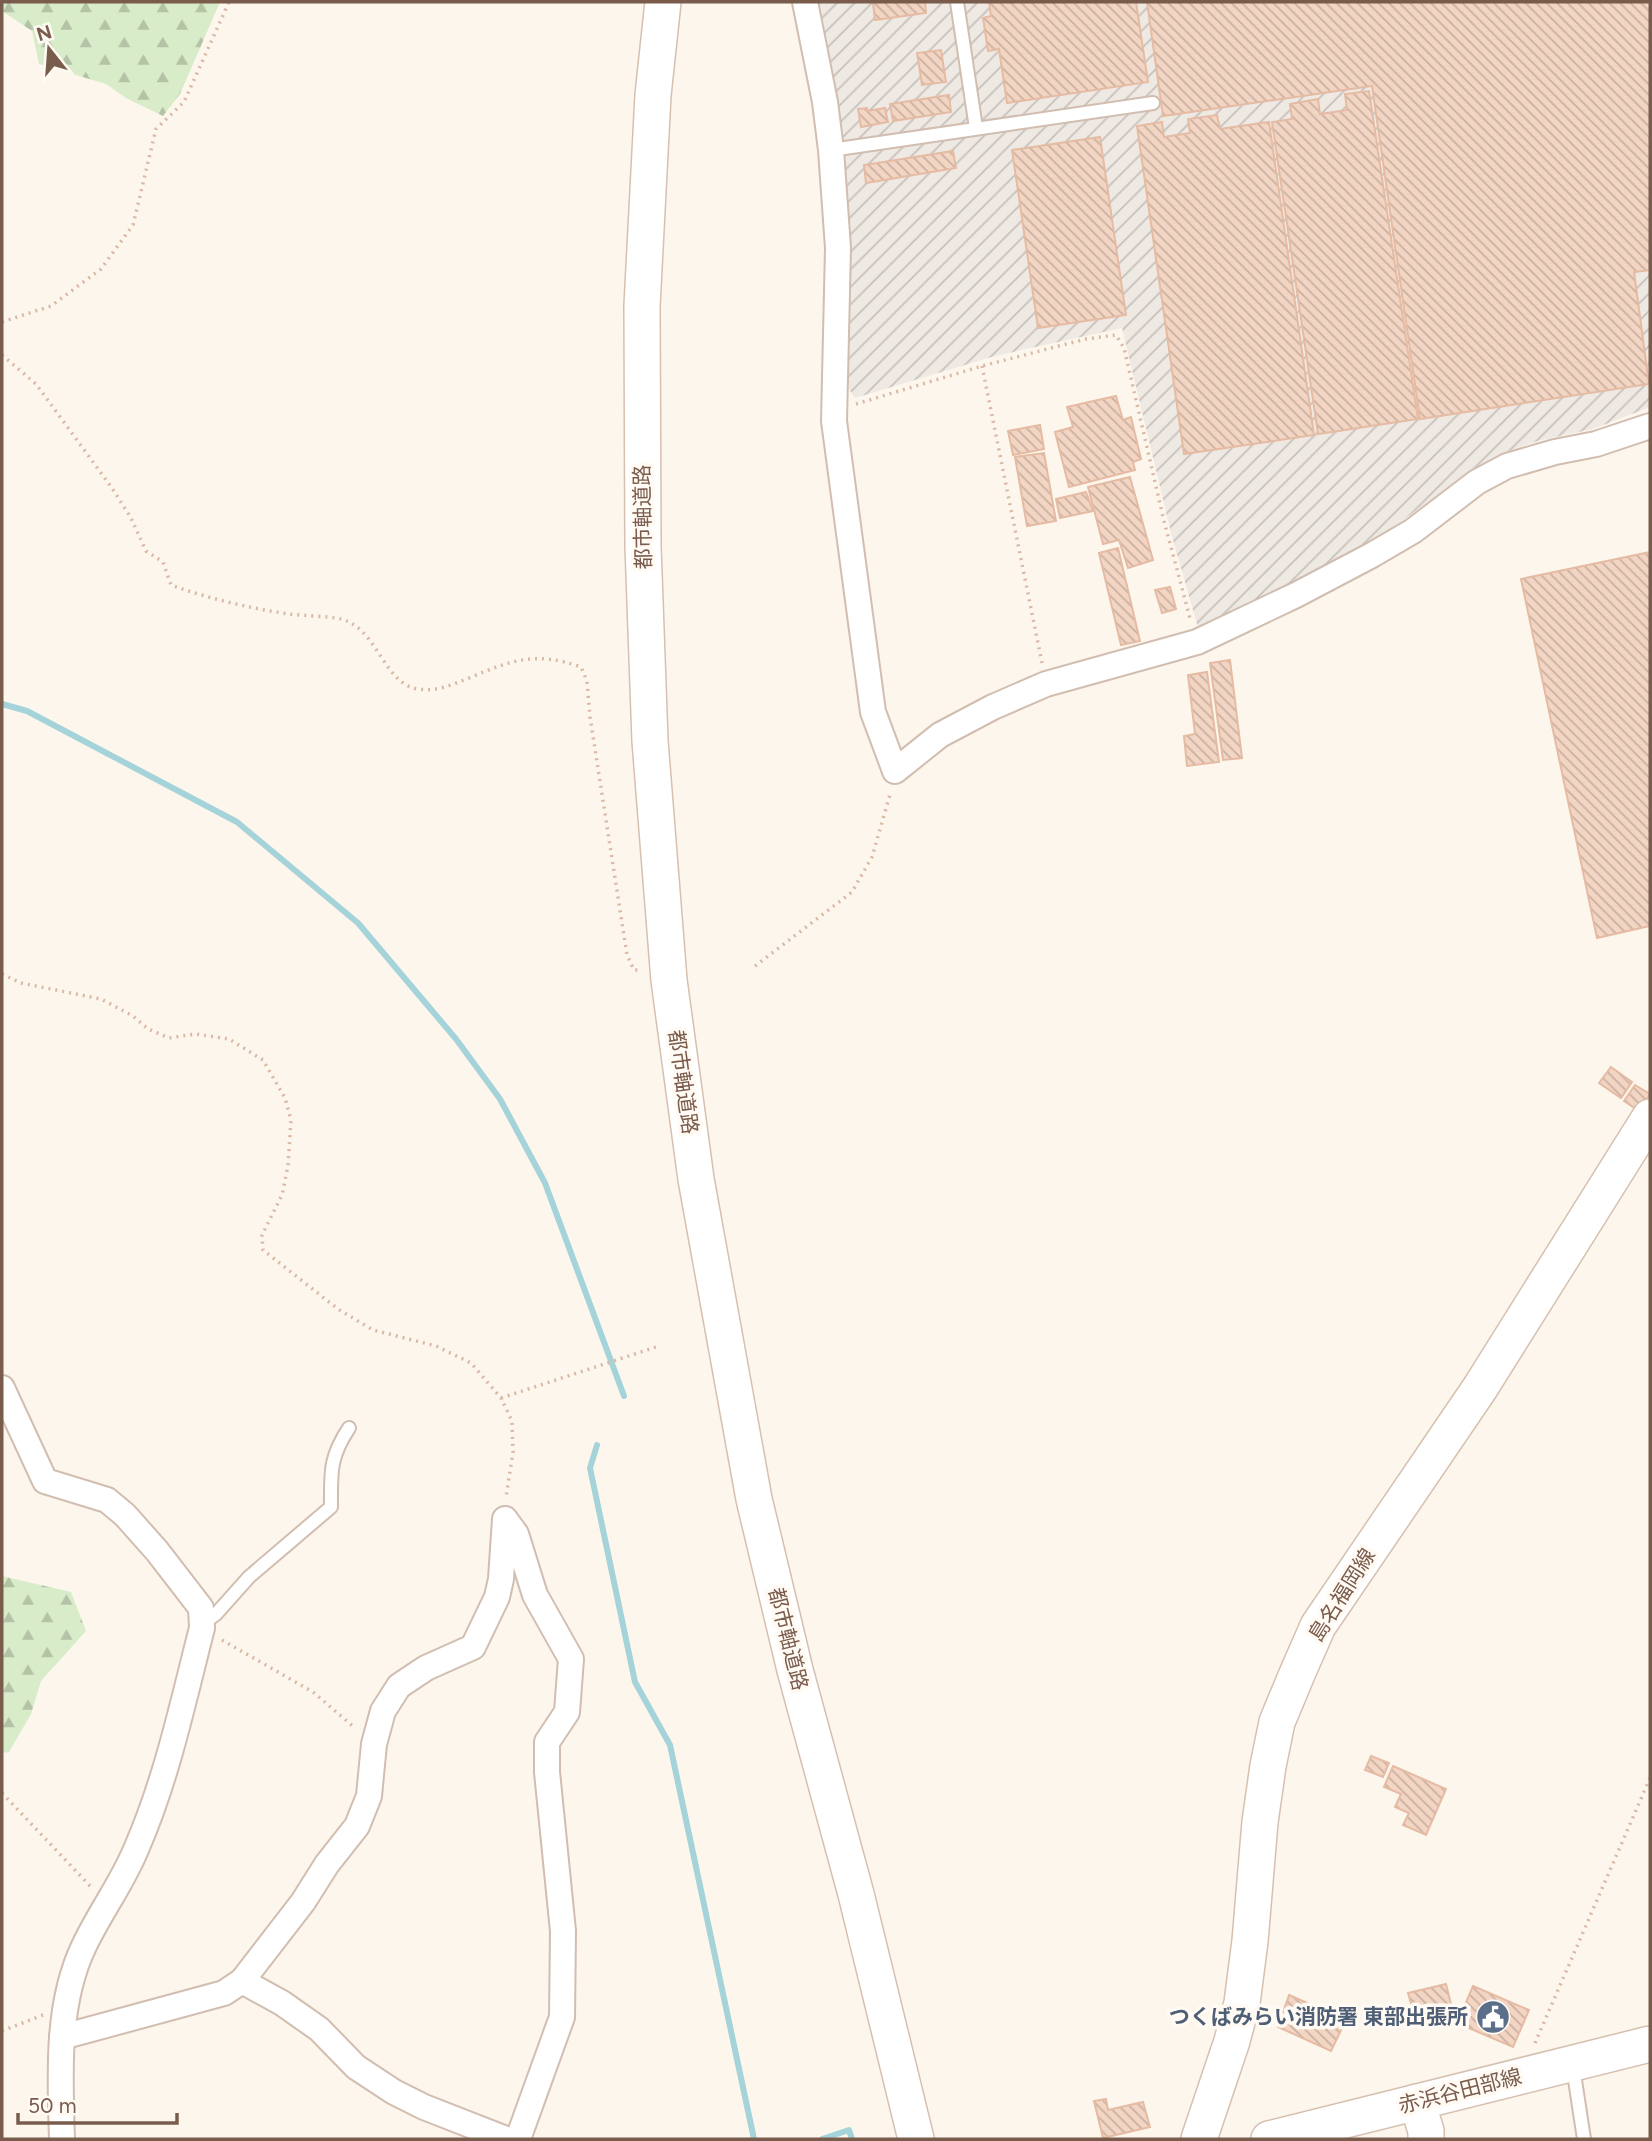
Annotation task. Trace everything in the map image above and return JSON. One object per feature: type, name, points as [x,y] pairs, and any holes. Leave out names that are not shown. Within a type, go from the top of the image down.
[{"type":"main road","name":"都市軸道路","points":[[663,2],[653,95],[642,320],[643,546],[650,741],[669,980],[696,1180],[754,1499],[916,2139]]},
{"type":"main road","name":"島名福岡線","points":[[1199,2139],[1242,2003],[1260,1822],[1277,1722],[1318,1626],[1480,1388],[1650,1117]]},
{"type":"main road","name":"赤浜谷田部線","points":[[1269,2139],[1650,2044]]},
{"type":"main road","points":[[1417,2102],[1426,2139]]},
{"type":"street","points":[[805,2],[825,102],[838,248],[834,412],[873,712],[895,771],[940,735],[993,707],[1046,684],[1197,642],[1372,555],[1413,531],[1477,482],[1507,466],[1596,444],[1650,426]]},
{"type":"street","points":[[2,1388],[45,1481],[107,1500],[125,1515],[157,1551],[201,1608],[202,1626],[158,1790],[136,1849],[83,1948],[64,2007],[62,2139]]},
{"type":"street","points":[[62,2037],[223,1993],[242,1981],[357,1826],[369,1796],[374,1745],[383,1711],[399,1686],[426,1668],[473,1647],[497,1597],[501,1579],[505,1518]]},
{"type":"street","points":[[505,1518],[516,1534],[536,1595],[571,1659],[566,1712],[547,1742],[547,1772],[563,1931],[562,2017],[518,2139]]},
{"type":"street","points":[[242,1981],[319,2029],[356,2067],[394,2092],[424,2107],[506,2139]]},
{"type":"lane","points":[[957,2],[976,128]]},
{"type":"lane","points":[[831,150],[1153,103]]},
{"type":"lane","points":[[202,1626],[249,1577],[331,1507],[331,1469],[337,1445],[349,1428]]},
{"type":"lane","points":[[1573,2063],[1584,2139]]},
{"type":"path","points":[[2,322],[51,306],[81,284],[102,268],[133,225],[156,129],[184,102],[229,2]]},
{"type":"path","points":[[834,412],[982,366],[1086,339],[1116,335],[1121,342],[1164,522],[1197,642]]},
{"type":"path","points":[[2,355],[36,384],[118,498],[131,518],[146,551],[163,562],[171,585],[207,598],[257,608],[347,620],[369,638],[395,677],[415,689],[438,691],[497,666],[531,657],[560,660],[581,667],[587,681],[592,731],[627,955],[634,970],[650,971]]},
{"type":"path","points":[[982,366],[1046,684]]},
{"type":"path","points":[[755,966],[852,892],[872,857],[888,807],[895,771]]},
{"type":"path","points":[[2,974],[21,983],[102,999],[132,1016],[148,1029],[169,1038],[195,1034],[229,1039],[263,1060],[285,1098],[291,1120],[288,1166],[282,1195],[262,1235],[263,1250],[338,1309],[373,1330],[436,1346],[471,1363],[501,1398],[512,1421],[513,1452],[506,1492],[505,1518]]},
{"type":"path","points":[[501,1398],[659,1346]]},
{"type":"path","points":[[202,1626],[313,1692],[374,1745]]},
{"type":"path","points":[[1521,2076],[1650,1778]]},
{"type":"path","points":[[2,1793],[107,1904]]},
{"type":"path","points":[[2,2031],[64,2007]]},
{"type":"shaded area","points":[[813,2],[1650,2],[1650,407],[1593,429],[1541,440],[1502,453],[1474,468],[1380,537],[1199,631],[1171,533],[1122,328],[995,356],[855,398],[845,383]]},
{"type":"green space","points":[[2,2],[220,2],[180,94],[163,116],[126,98],[106,84],[39,64],[32,31],[2,11]]},
{"type":"green space","points":[[2,1576],[71,1592],[86,1631],[41,1681],[31,1714],[9,1752],[2,1753]]},
{"type":"building","points":[[925,2],[926,13],[875,20],[873,3]]},
{"type":"building","points":[[989,2],[1136,2],[1148,82],[1007,103],[999,49],[988,51],[983,18],[991,16]]},
{"type":"building","points":[[1147,2],[1650,2],[1650,270],[1634,272],[1649,384],[1420,419],[1372,86],[1163,116]]},
{"type":"building","points":[[941,50],[946,82],[922,85],[917,53]]},
{"type":"building","points":[[1369,91],[1418,419],[1318,434],[1272,122],[1292,119],[1290,104],[1318,99],[1320,114],[1347,110],[1345,94]]},
{"type":"building","points":[[949,95],[951,112],[893,121],[890,104]]},
{"type":"building","points":[[867,108],[867,111],[885,108],[888,122],[861,127],[858,109]]},
{"type":"building","points":[[1217,115],[1220,129],[1269,122],[1314,435],[1184,454],[1137,126],[1162,122],[1164,137],[1190,133],[1188,119]]},
{"type":"building","points":[[1100,137],[1126,315],[1038,328],[1012,150]]},
{"type":"building","points":[[953,151],[956,168],[866,183],[864,165]]},
{"type":"building","points":[[1116,396],[1123,420],[1131,417],[1141,459],[1133,462],[1135,470],[1069,487],[1055,432],[1073,427],[1067,407]]},
{"type":"building","points":[[1040,425],[1044,449],[1013,455],[1008,431]]},
{"type":"building","points":[[1044,453],[1056,521],[1027,526],[1015,457]]},
{"type":"building","points":[[1130,477],[1153,560],[1128,568],[1119,540],[1103,544],[1088,487]]},
{"type":"building","points":[[1086,492],[1093,511],[1060,518],[1056,499]]},
{"type":"building","points":[[1118,548],[1140,641],[1121,645],[1099,553]]},
{"type":"building","points":[[1650,552],[1650,926],[1597,938],[1521,579]]},
{"type":"building","points":[[1170,587],[1176,609],[1162,613],[1155,590]]},
{"type":"building","points":[[1230,660],[1242,758],[1223,760],[1210,663]]},
{"type":"building","points":[[1207,672],[1219,762],[1187,766],[1184,736],[1195,734],[1188,675]]},
{"type":"building","points":[[1611,1067],[1632,1082],[1621,1098],[1599,1083]]},
{"type":"building","points":[[1635,1085],[1650,1094],[1639,1111],[1624,1101]]},
{"type":"building","points":[[1371,1756],[1389,1763],[1383,1777],[1365,1770]]},
{"type":"building","points":[[1393,1766],[1446,1789],[1426,1835],[1403,1825],[1409,1813],[1395,1807],[1401,1794],[1384,1787]]},
{"type":"building","points":[[1446,1984],[1454,2016],[1431,2023],[1429,2013],[1415,2017],[1408,1993]]},
{"type":"building","name":"つくばみらい消防署 東部出張所","points":[[1473,1986],[1529,2010],[1513,2047],[1457,2023]]},
{"type":"building","points":[[1289,1995],[1346,2020],[1331,2051],[1278,2027]]},
{"type":"building","points":[[1106,2099],[1108,2110],[1143,2102],[1150,2127],[1103,2138],[1094,2101]]},
{"type":"waterway","points":[[2,704],[27,711],[237,822],[358,923],[456,1039],[500,1099],[545,1183],[624,1396]]},
{"type":"waterway","points":[[597,1445],[590,1468],[635,1682],[670,1745],[754,2139]]},
{"type":"waterway","points":[[822,2139],[849,2130],[852,2139]]},
{"type":"place","name":"つくばみらい消防署 東部出張所","points":[[1493,2017]]}]
